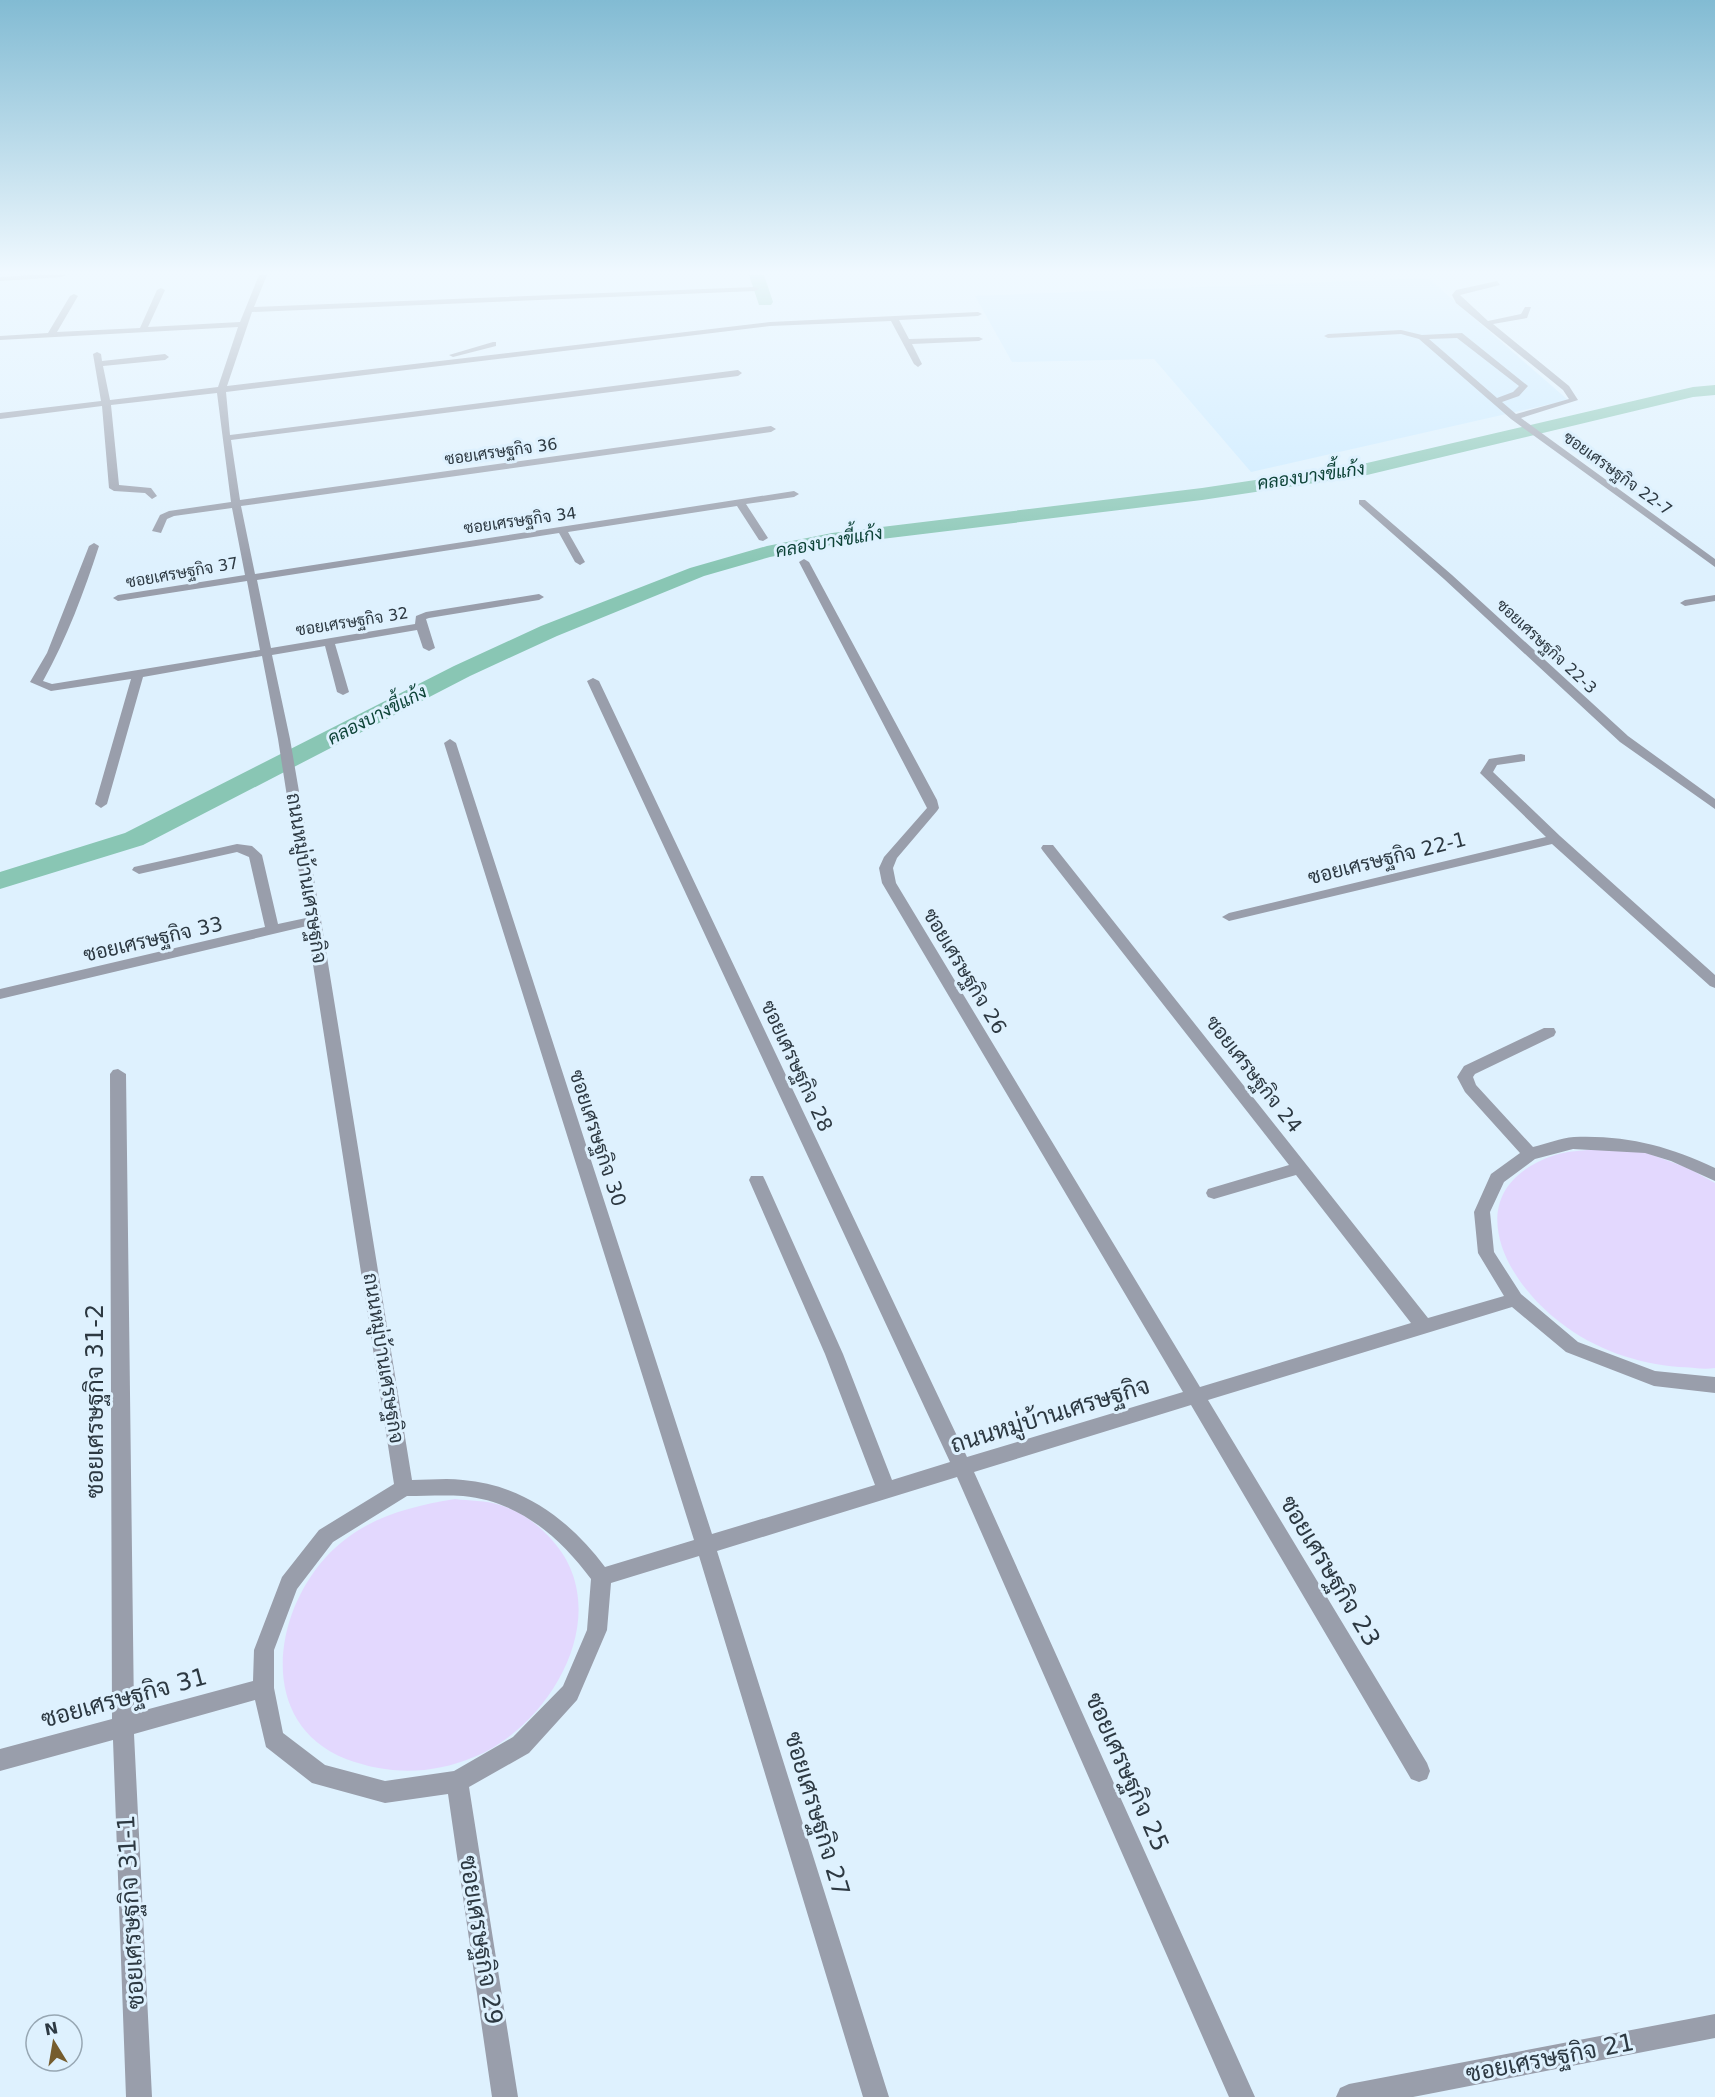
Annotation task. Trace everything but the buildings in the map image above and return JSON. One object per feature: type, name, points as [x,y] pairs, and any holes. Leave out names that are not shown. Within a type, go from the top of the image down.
[{"type":"street","points":[[101,373],[106,403],[114,488],[142,488],[148,490],[152,496]]},
{"type":"street","name":"ถนนหมู่บ้านเศรษฐกิจ","points":[[227,373],[221,390],[236,504],[268,651],[284,739],[404,1488]]},
{"type":"street","points":[[0,416],[363,373]]},
{"type":"street","points":[[226,438],[738,373]]},
{"type":"street","points":[[1464,373],[1516,419]]},
{"type":"street","points":[[1497,401],[1516,394],[1524,386],[1508,373]]},
{"type":"street","name":"ซอยเศรษฐกิจ 22-7","points":[[1516,419],[1574,400],[1573,394],[1548,373]]},
{"type":"street","name":"ซอยเศรษฐกิจ 22-7","points":[[1516,419],[1715,564]]},
{"type":"street","name":"ซอยเศรษฐกิจ 36","points":[[157,531],[166,515],[771,429]]},
{"type":"street","name":"ซอยเศรษฐกิจ 34","points":[[251,575],[794,494]]},
{"type":"street","points":[[740,502],[763,538]]},
{"type":"street","name":"ซอยเศรษฐกิจ 22-3","points":[[1362,502],[1448,577],[1624,739],[1715,805]]},
{"type":"street","points":[[562,529],[579,562]]},
{"type":"street","name":"ซอยเศรษฐกิจ 32","points":[[94,546],[61,634],[36,682],[51,688],[421,626],[420,618],[426,615],[539,597]]},
{"type":"street","name":"ซอยเศรษฐกิจ 26","points":[[804,562],[932,800],[933,808],[891,856],[886,868],[889,882],[1197,1397]]},
{"type":"street","name":"ซอยเศรษฐกิจ 37","points":[[118,598],[251,575]]},
{"type":"street","points":[[1685,603],[1715,598]]},
{"type":"street","points":[[421,626],[429,648]]},
{"type":"street","points":[[329,641],[343,692]]},
{"type":"street","points":[[101,804],[138,674]]},
{"type":"street","name":"ซอยเศรษฐกิจ 28","points":[[593,681],[963,1468]]},
{"type":"street","name":"ซอยเศรษฐกิจ 30","points":[[450,743],[706,1547]]},
{"type":"street","points":[[1521,758],[1492,762],[1486,773],[1499,788],[1715,983]]},
{"type":"street","name":"ซอยเศรษฐกิจ 22-1","points":[[1229,917],[1555,839]]},
{"type":"street","name":"ซอยเศรษฐกิจ 24","points":[[1048,848],[1424,1327]]},
{"type":"street","points":[[139,870],[237,849],[247,849],[255,855],[273,932]]},
{"type":"street","name":"ซอยเศรษฐกิจ 33","points":[[0,994],[273,932],[314,920]]},
{"type":"street","points":[[1530,1154],[1470,1088],[1465,1077],[1469,1070],[1549,1032]]},
{"type":"street","name":"ซอยเศรษฐกิจ 31-2","points":[[118,1074],[123,1727]]},
{"type":"street","points":[[1715,1175],[1677,1157],[1645,1147],[1573,1143],[1530,1154],[1497,1178],[1482,1212],[1486,1253],[1515,1299],[1572,1347],[1654,1378],[1715,1385]]},
{"type":"street","points":[[1214,1193],[1300,1168]]},
{"type":"street","points":[[757,1180],[834,1354],[886,1490]]},
{"type":"street","name":"ถนนหมู่บ้านเศรษฐกิจ","points":[[601,1577],[706,1547],[1515,1299]]},
{"type":"street","name":"ซอยเศรษฐกิจ 23","points":[[1197,1397],[1419,1771]]},
{"type":"street","name":"ซอยเศรษฐกิจ 25","points":[[963,1468],[1242,2097]]},
{"type":"street","points":[[404,1488],[464,1488],[513,1499],[551,1522],[581,1550],[601,1577],[597,1630],[570,1693],[521,1745],[457,1782],[385,1792],[320,1776],[274,1739],[263,1688],[264,1650],[289,1584],[326,1536],[404,1488]]},
{"type":"street","name":"ซอยเศรษฐกิจ 27","points":[[706,1547],[876,2097]]},
{"type":"street","name":"ซอยเศรษฐกิจ 31","points":[[0,1760],[263,1688]]},
{"type":"street","name":"ซอยเศรษฐกิจ 31-1","points":[[123,1727],[139,2097]]},
{"type":"street","name":"ซอยเศรษฐกิจ 29","points":[[457,1782],[505,2097]]},
{"type":"street","name":"ซอยเศรษฐกิจ 21","points":[[1349,2097],[1715,2026]]},
{"type":"shaded area","points":[[1166,373],[1537,373],[1568,400],[1251,472]]},
{"type":"shaded area","points":[[1595,1149],[1644,1152],[1688,1168],[1715,1183],[1715,1368],[1702,1369],[1648,1363],[1602,1348],[1561,1323],[1539,1304],[1521,1282],[1507,1259],[1499,1234],[1498,1211],[1506,1189],[1525,1170],[1555,1155]]},
{"type":"shaded area","points":[[455,1499],[495,1503],[515,1511],[541,1529],[552,1540],[571,1569],[578,1600],[576,1632],[567,1664],[550,1693],[528,1720],[502,1741],[474,1757],[442,1767],[410,1771],[378,1768],[346,1759],[318,1743],[298,1721],[287,1695],[283,1667],[285,1638],[294,1609],[308,1581],[326,1557],[354,1533],[369,1524],[402,1511]]},
{"type":"waterway","name":"คลองบางขี้แก้ง","points":[[0,881],[134,839],[462,671],[549,631],[697,572],[767,552],[832,539],[1202,494],[1367,469],[1693,392],[1715,390]]}]
